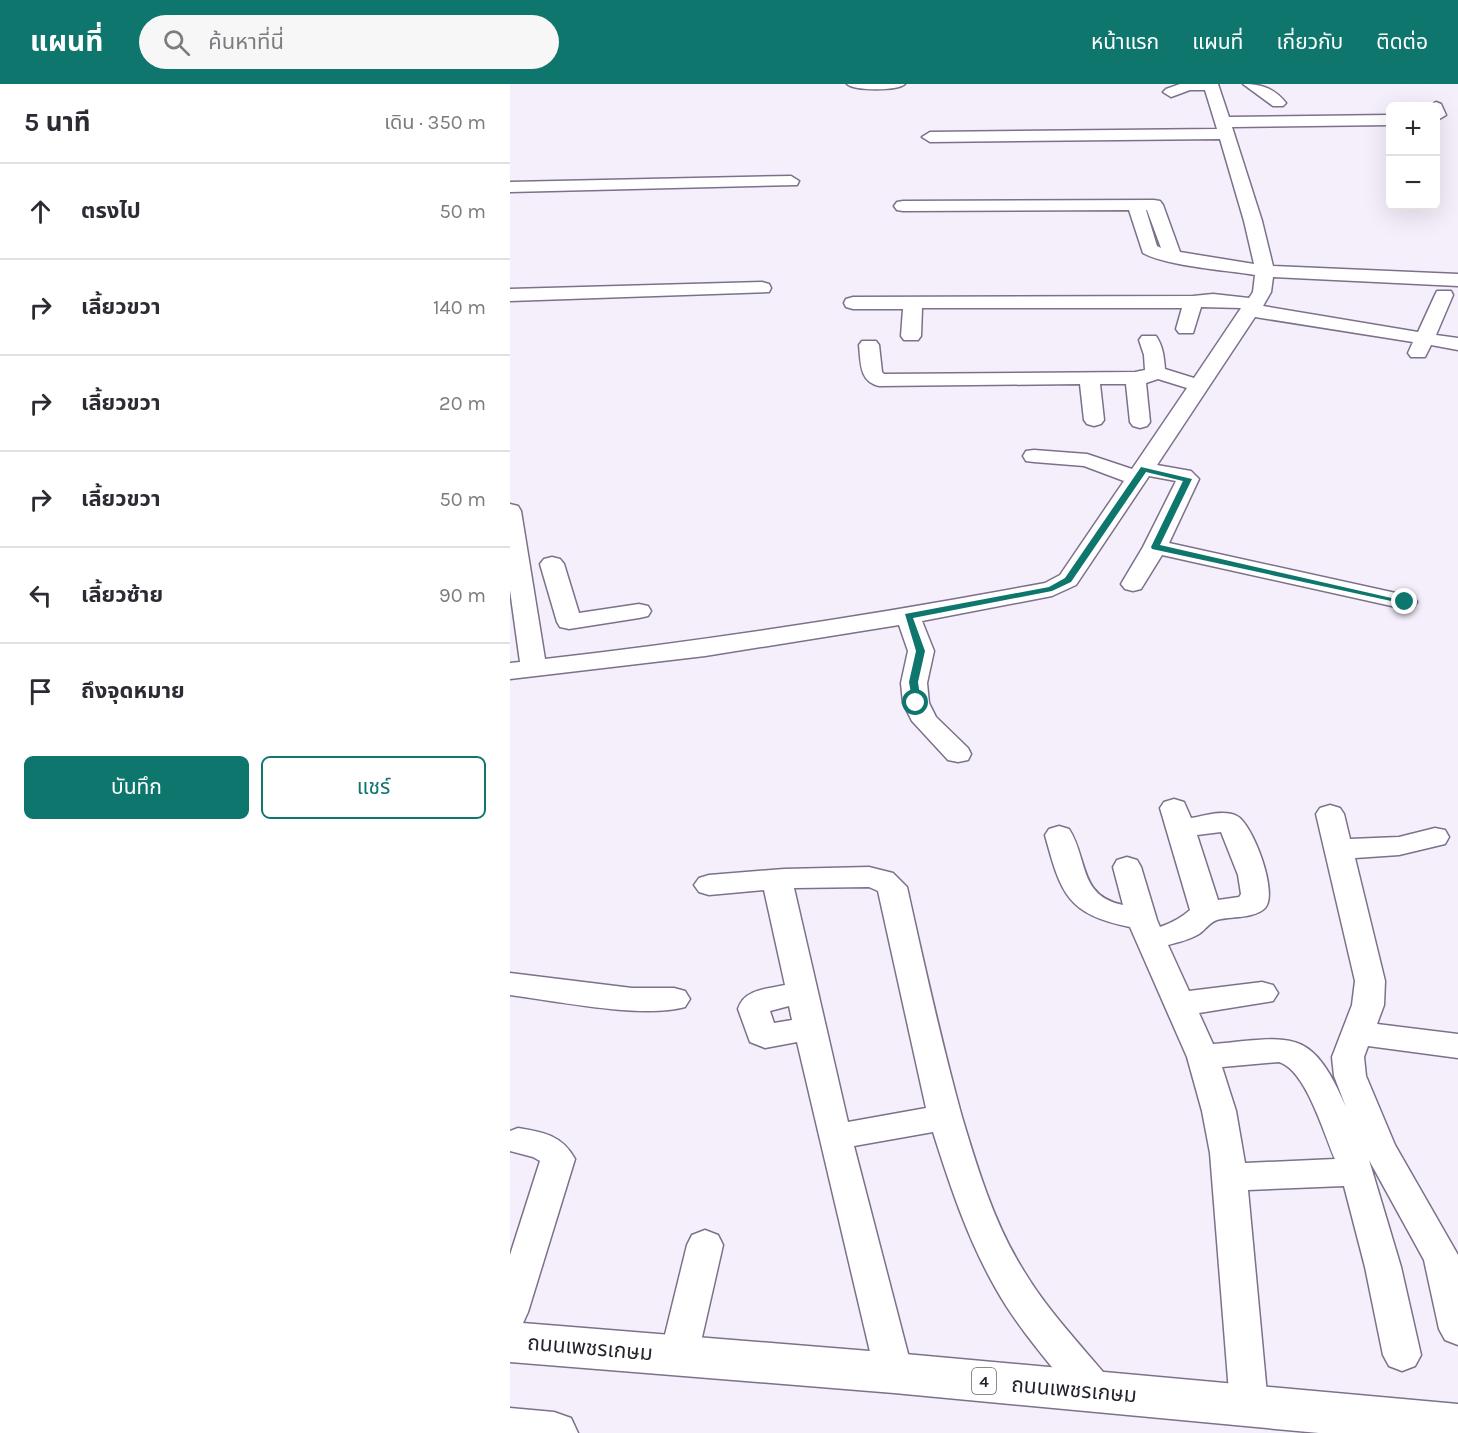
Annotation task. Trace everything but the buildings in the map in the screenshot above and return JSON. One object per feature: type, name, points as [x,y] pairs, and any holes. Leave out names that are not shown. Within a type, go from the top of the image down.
[{"type":"main road","name":"ถนนเพชรเกษม","points":[[510,1342],[894,1373],[1458,1425]]},
{"type":"main road","points":[[510,1429],[554,1433]]},
{"type":"street","points":[[854,84],[898,84]]},
{"type":"street","points":[[1250,84],[1269,94],[1278,103]]},
{"type":"street","points":[[510,511],[526,631],[522,670],[705,648],[908,616],[1052,589],[1068,580],[1262,292],[1265,271],[1253,222],[1211,85],[1180,88]]},
{"type":"street","points":[[1307,101],[1315,121]]},
{"type":"street","points":[[930,137],[1226,128],[1315,121],[1386,120]]},
{"type":"street","points":[[510,187],[791,181]]},
{"type":"street","points":[[903,206],[1136,204],[1149,249],[1173,257],[1265,271],[1458,280]]},
{"type":"street","points":[[510,295],[762,288]]},
{"type":"street","points":[[1421,346],[1444,295]]},
{"type":"street","points":[[853,303],[1193,302],[1213,300],[1421,346],[1458,344]]},
{"type":"street","points":[[912,336],[914,302]]},
{"type":"street","points":[[1186,329],[1193,302]]},
{"type":"street","points":[[1149,340],[1154,355],[1155,372]]},
{"type":"street","points":[[869,345],[872,374],[879,380],[1135,378],[1149,376],[1155,372]]},
{"type":"street","points":[[1155,372],[1200,386]]},
{"type":"street","points":[[1089,378],[1094,420]]},
{"type":"street","points":[[1135,378],[1140,422]]},
{"type":"street","points":[[1034,456],[1087,460],[1140,474],[1188,479],[1155,547],[1133,584]]},
{"type":"street","points":[[1155,547],[1405,602]]},
{"type":"street","points":[[552,564],[569,622]]},
{"type":"street","points":[[526,631],[639,611]]},
{"type":"street","points":[[908,616],[921,651],[914,682],[916,703],[925,721],[958,754]]},
{"type":"street","points":[[1330,814],[1370,981],[1368,1005],[1348,1057],[1350,1076],[1379,1147],[1450,1259],[1458,1329]]},
{"type":"street","points":[[1059,835],[1074,885],[1085,898],[1097,908],[1146,930],[1175,934],[1198,921],[1205,912],[1244,906],[1254,902],[1255,882],[1233,827],[1227,822],[1178,818],[1205,912]]},
{"type":"street","points":[[1339,849],[1393,848],[1416,844],[1435,837]]},
{"type":"street","points":[[1127,867],[1146,930],[1203,1057],[1219,1112],[1230,1177],[1249,1406]]},
{"type":"street","points":[[709,885],[784,879],[869,877],[883,879],[892,886],[935,1081],[968,1188],[1000,1264],[1016,1290],[1095,1392]]},
{"type":"street","points":[[784,879],[779,885],[779,892],[835,1137],[894,1373]]},
{"type":"street","points":[[510,984],[632,999],[674,999]]},
{"type":"street","points":[[802,992],[762,1002],[755,1005],[754,1009],[761,1034],[765,1036],[811,1028]]},
{"type":"street","points":[[1179,1004],[1262,993]]},
{"type":"street","points":[[1358,1033],[1458,1046]]},
{"type":"street","points":[[1203,1057],[1279,1050],[1294,1054],[1304,1061],[1318,1080],[1357,1172],[1383,1267],[1402,1355]]},
{"type":"street","points":[[835,1137],[946,1117]]},
{"type":"street","points":[[510,1312],[558,1159],[556,1154],[540,1146],[518,1141]]},
{"type":"street","points":[[1230,1177],[1357,1172]]},
{"type":"street","points":[[679,1355],[705,1245]]},
{"type":"route","points":[[916,703],[914,682],[921,651],[908,616],[1052,589],[1068,580],[1144,469],[1183,476],[1188,479],[1155,547],[1405,602]]}]
